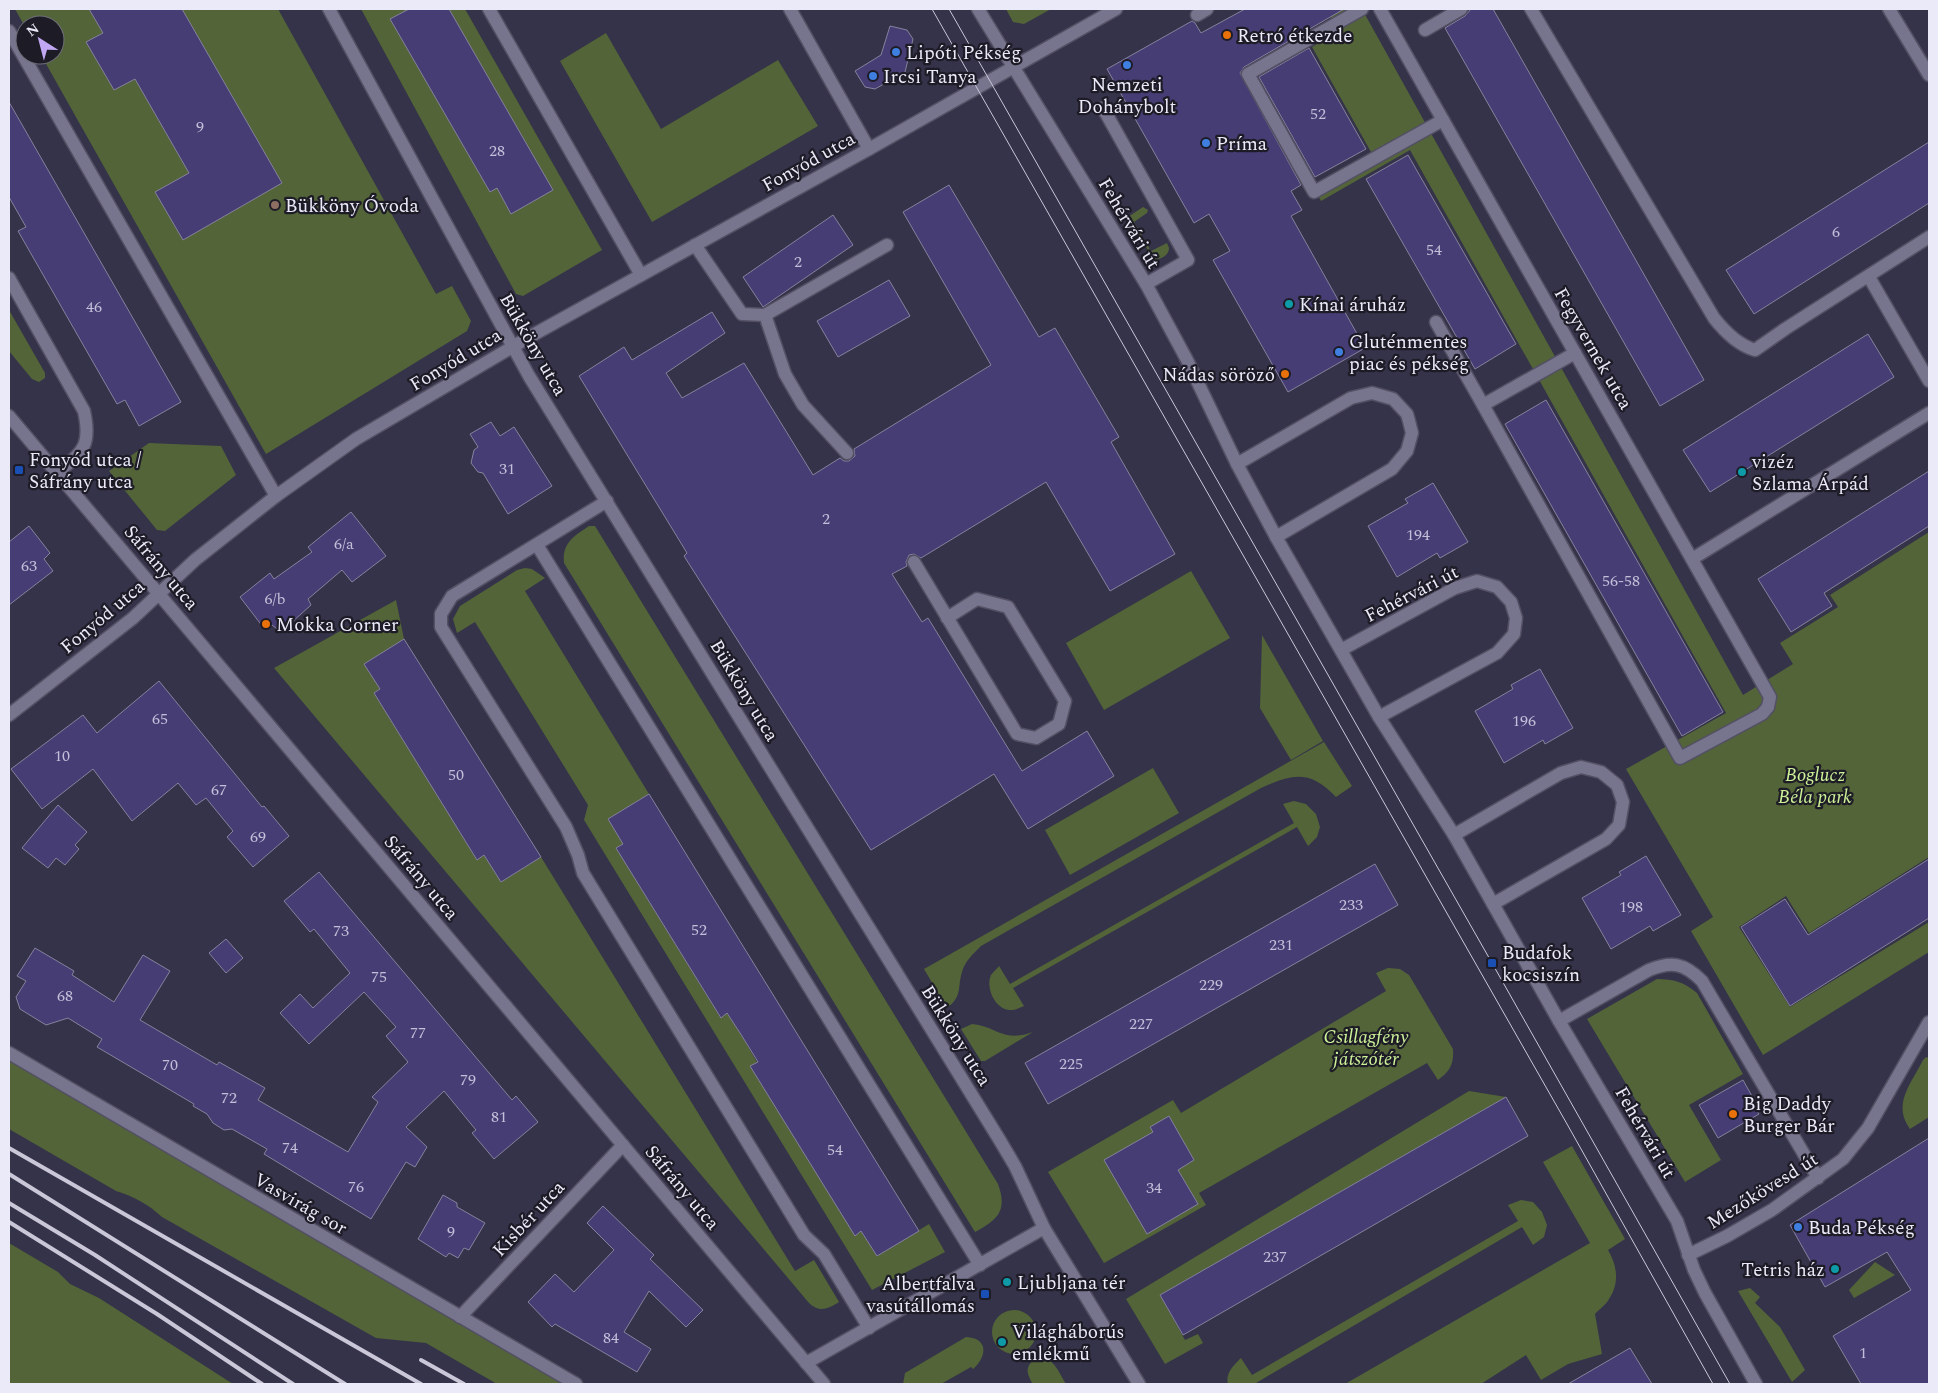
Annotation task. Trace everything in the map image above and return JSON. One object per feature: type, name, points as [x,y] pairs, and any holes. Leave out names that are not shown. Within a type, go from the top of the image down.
[{"type":"street","name":"Bükköny utca","points":[[329,9],[529,376],[1003,1146],[1015,1166],[1044,1228],[1139,1384]]},
{"type":"street","points":[[489,9],[641,275]]},
{"type":"street","points":[[790,9],[869,148]]},
{"type":"street","name":"Fehérvári út","points":[[978,9],[1146,284],[1187,360],[1237,464],[1276,537],[1379,717],[1454,835],[1677,1221],[1688,1255],[1705,1293],[1756,1384]]},
{"type":"street","name":"Fonyód utca","points":[[9,715],[127,623],[183,570],[276,496],[356,439],[513,346],[1116,9]]},
{"type":"street","points":[[1362,9],[1248,74],[1314,192],[1443,120]]},
{"type":"street","name":"Fegyvernek utca","points":[[1380,9],[1770,697],[1768,706],[1762,714],[1680,758],[1483,405]]},
{"type":"street","points":[[1425,30],[1460,9]]},
{"type":"street","points":[[1532,9],[1714,318],[1725,332],[1746,347],[1755,350],[1929,237]]},
{"type":"street","points":[[1889,9],[1929,75]]},
{"type":"street","points":[[9,31],[276,496]]},
{"type":"street","points":[[1103,108],[1188,260],[1146,284]]},
{"type":"street","points":[[695,245],[742,314],[765,315],[887,245]]},
{"type":"street","points":[[1868,277],[1929,381]]},
{"type":"street","points":[[9,278],[84,412],[88,429],[85,446],[81,453],[57,473]]},
{"type":"street","points":[[765,315],[785,374],[802,405],[847,453]]},
{"type":"street","points":[[1436,322],[1483,405],[1575,354]]},
{"type":"street","points":[[1237,464],[1351,398],[1372,393],[1393,399],[1407,414],[1412,434],[1407,451],[1392,469],[1276,537]]},
{"type":"street","points":[[1692,559],[1929,413]]},
{"type":"street","name":"Sáfrány utca","points":[[9,416],[806,1363]]},
{"type":"street","points":[[607,500],[452,596],[441,614],[441,627],[566,827],[578,855],[583,873],[804,1235],[824,1254],[869,1328]]},
{"type":"street","points":[[536,545],[980,1264]]},
{"type":"street","points":[[914,562],[947,618],[1017,734],[1036,738],[1059,724],[1065,701],[1008,607],[977,599],[947,618]]},
{"type":"street","name":"Fehérvári út","points":[[1341,650],[1455,588],[1477,581],[1497,587],[1511,602],[1516,618],[1514,634],[1497,653],[1379,717]]},
{"type":"street","points":[[1454,835],[1561,772],[1581,767],[1601,772],[1617,785],[1623,802],[1618,825],[1606,838],[1493,904]]},
{"type":"street","points":[[1560,1021],[1648,970],[1663,965],[1678,965],[1692,972],[1702,981],[1818,1178]]},
{"type":"street","name":"Mezőkövesd út","points":[[1688,1255],[1727,1236],[1772,1210],[1844,1159],[1868,1128],[1929,1022]]},
{"type":"street","name":"Vasvirág sor","points":[[9,1053],[576,1384]]},
{"type":"street","name":"Kisbér utca","points":[[460,1318],[623,1145]]},
{"type":"street","points":[[824,1384],[806,1363],[1044,1228]]},
{"type":"green space","name":"Bükköny Óvoda","points":[[15,9],[278,9],[436,294],[452,286],[471,321],[467,331],[266,454],[47,65],[65,65],[65,15],[18,15]]},
{"type":"green space","points":[[361,9],[465,9],[602,250],[523,296],[516,294]]},
{"type":"green space","points":[[1006,9],[1051,9],[1024,24],[1013,22]]},
{"type":"green space","name":"Boglucz Béla park","points":[[1326,9],[1362,9],[1743,695],[1793,664],[1780,643],[1838,607],[1830,595],[1929,532],[1929,857],[1809,933],[1786,896],[1739,927],[1790,1007],[1929,922],[1929,952],[1763,1055],[1691,931],[1713,917],[1626,769],[1726,713],[1410,150],[1321,201],[1312,185],[1371,152],[1312,47],[1339,32]]},
{"type":"green space","points":[[606,33],[661,129],[778,60],[818,126],[652,222],[560,61]]},
{"type":"green space","points":[[1143,207],[1148,210],[1147,213],[1134,222],[1151,251],[1167,243],[1168,253],[1160,259],[1154,260],[1128,217]]},
{"type":"green space","points":[[9,310],[45,373],[45,378],[39,382],[32,379],[9,351]]},
{"type":"green space","points":[[149,443],[221,446],[236,475],[165,531],[157,530],[109,471]]},
{"type":"green space","points":[[589,526],[595,526],[998,1184],[1002,1201],[1001,1208],[995,1219],[975,1232],[564,563],[567,545]]},
{"type":"green space","points":[[532,569],[545,578],[525,591],[649,794],[608,819],[623,844],[616,848],[720,1017],[727,1013],[742,1036],[855,1235],[861,1231],[877,1256],[929,1224],[945,1252],[872,1290],[584,820],[588,805],[475,622],[457,633],[453,619],[460,606],[517,570]]},
{"type":"green space","points":[[1191,571],[1230,638],[1104,710],[1066,643]]},
{"type":"green space","points":[[396,600],[404,639],[365,664],[380,689],[374,693],[477,860],[484,855],[501,882],[541,857],[795,1271],[814,1260],[839,1302],[831,1307],[820,1309],[809,1303],[274,668]]},
{"type":"green space","points":[[1262,635],[1323,741],[1291,760],[1260,708]]},
{"type":"green space","points":[[1324,742],[1352,786],[1336,797],[1327,788],[1309,778],[1291,777],[1261,788],[981,946],[965,964],[957,996],[947,1008],[924,969]]},
{"type":"green space","points":[[1153,768],[1179,813],[1070,875],[1045,830]]},
{"type":"green space","points":[[1294,801],[1306,804],[1316,814],[1320,827],[1317,837],[1308,846],[1297,827],[1013,988],[1024,1006],[1014,1010],[1007,1010],[993,998],[990,980],[991,975],[999,966],[1010,984],[1294,823],[1283,804]]},
{"type":"green space","name":"Csillagfény játszótér","points":[[1388,968],[1400,969],[1409,975],[1453,1049],[1452,1063],[1446,1073],[1438,1080],[1427,1063],[1199,1193],[1206,1205],[1104,1263],[1048,1172],[1173,1100],[1181,1113],[1386,991],[1376,973]]},
{"type":"green space","points":[[1657,979],[1679,982],[1697,993],[1743,1074],[1689,1105],[1721,1160],[1685,1182],[1587,1019]]},
{"type":"green space","points":[[972,1024],[981,1025],[1014,1036],[1033,1032],[985,1061],[981,1061],[961,1029]]},
{"type":"green space","points":[[9,1053],[460,1317],[564,1384],[497,1384],[426,1343],[376,1338],[162,1217],[141,1201],[116,1191],[9,1129]]},
{"type":"green space","points":[[1926,1057],[1929,1058],[1929,1117],[1910,1129],[1903,1111],[1905,1094]]},
{"type":"green space","points":[[1469,1091],[1506,1097],[1160,1295],[1185,1340],[1198,1334],[1203,1343],[1165,1364],[1126,1299]]},
{"type":"green space","points":[[1572,1146],[1625,1239],[1608,1250],[1614,1262],[1616,1274],[1615,1287],[1608,1301],[1595,1314],[1602,1354],[1568,1364],[1541,1380],[1526,1355],[1481,1384],[1345,1384],[1590,1243],[1543,1162]]},
{"type":"green space","points":[[1521,1200],[1533,1202],[1542,1212],[1547,1225],[1544,1237],[1533,1245],[1522,1227],[1256,1384],[1228,1384],[1229,1373],[1241,1358],[1252,1375],[1518,1221],[1508,1205]]},
{"type":"green space","points":[[9,1243],[58,1272],[70,1284],[99,1298],[233,1384],[9,1384]]},
{"type":"green space","points":[[1875,1262],[1895,1275],[1854,1298],[1849,1290]]},
{"type":"green space","points":[[1750,1288],[1760,1297],[1755,1303],[1780,1327],[1805,1370],[1792,1382],[1738,1291]]},
{"type":"green space","points":[[1014,1310],[1026,1314],[1032,1320],[1036,1332],[1032,1344],[1026,1350],[1014,1354],[1002,1350],[996,1344],[992,1332],[996,1320],[1002,1314]]},
{"type":"green space","points":[[966,1337],[973,1338],[982,1344],[983,1354],[973,1369],[971,1367],[941,1384],[903,1384],[905,1373]]},
{"type":"green space","points":[[1040,1357],[1053,1364],[1066,1384],[1033,1384],[1028,1368],[1031,1362]]},
{"type":"building","points":[[89,9],[182,9],[282,183],[183,240],[155,192],[189,173],[135,79],[114,90],[86,42],[103,33]]},
{"type":"building","points":[[409,9],[449,9],[553,190],[511,214],[497,188],[490,192],[390,19]]},
{"type":"building","points":[[1245,9],[1344,9],[1244,67],[1240,73],[1301,185],[1291,191],[1302,210],[1291,216],[1365,348],[1288,392],[1213,260],[1230,251],[1209,214],[1194,223],[1107,69],[1192,21],[1201,33]]},
{"type":"building","points":[[1471,9],[1493,9],[1704,380],[1660,406],[1445,28],[1465,16]]},
{"type":"building","points":[[890,26],[907,30],[913,39],[905,72],[875,89],[865,87],[855,71],[881,55]]},
{"type":"building","points":[[1309,48],[1366,149],[1315,177],[1259,77]]},
{"type":"building","points":[[9,102],[181,402],[139,426],[125,400],[117,404],[18,231],[26,227],[9,197]]},
{"type":"building","points":[[1929,142],[1929,203],[1754,314],[1726,270]]},
{"type":"building","points":[[1408,155],[1516,344],[1475,369],[1366,179]]},
{"type":"building","points":[[949,185],[1039,337],[1055,328],[1119,437],[1111,442],[1175,554],[1110,591],[1046,482],[921,558],[914,554],[909,555],[906,562],[907,566],[892,574],[922,622],[928,618],[1022,771],[1087,731],[1114,776],[1028,829],[994,774],[871,850],[684,556],[687,553],[579,376],[624,347],[632,360],[712,312],[725,333],[666,373],[682,398],[744,363],[813,475],[840,458],[844,461],[849,461],[855,456],[854,449],[991,365],[903,212]]},
{"type":"building","points":[[833,215],[853,245],[763,307],[743,277]]},
{"type":"building","points":[[889,280],[910,316],[838,357],[817,321]]},
{"type":"building","points":[[1868,334],[1894,377],[1710,492],[1683,450]]},
{"type":"building","points":[[1546,400],[1723,712],[1682,736],[1505,424]]},
{"type":"building","points":[[491,422],[500,436],[514,427],[552,486],[508,514],[483,473],[478,472],[471,463],[474,450],[478,447],[470,434]]},
{"type":"building","points":[[1929,471],[1929,526],[1824,593],[1832,606],[1791,632],[1758,579]]},
{"type":"building","points":[[1433,483],[1468,542],[1440,558],[1437,553],[1397,577],[1368,526],[1408,503],[1405,499]]},
{"type":"building","points":[[351,512],[386,556],[352,582],[342,570],[308,599],[311,605],[281,632],[272,625],[263,627],[240,597],[270,573],[274,579],[312,552],[308,547]]},
{"type":"building","points":[[29,526],[50,553],[44,559],[53,571],[9,605],[9,542]]},
{"type":"building","points":[[404,639],[541,857],[501,882],[484,855],[477,860],[374,693],[380,689],[364,664]]},
{"type":"building","points":[[1540,669],[1573,728],[1545,744],[1543,740],[1504,763],[1475,711],[1513,689],[1511,685]]},
{"type":"building","points":[[159,681],[262,807],[264,806],[289,836],[253,867],[227,837],[233,831],[206,798],[196,805],[178,783],[132,821],[93,769],[42,809],[11,769],[83,715],[97,733]]},
{"type":"building","points":[[649,794],[919,1231],[877,1256],[861,1231],[855,1236],[750,1066],[758,1062],[742,1036],[727,1013],[721,1018],[616,848],[623,844],[608,819]]},
{"type":"building","points":[[58,805],[87,832],[75,845],[79,849],[65,865],[56,858],[48,868],[22,848]]},
{"type":"building","points":[[1646,856],[1681,915],[1653,931],[1650,926],[1611,949],[1582,898],[1621,875],[1619,872]]},
{"type":"building","points":[[1929,859],[1929,918],[1790,1006],[1741,927],[1785,899],[1808,935]]},
{"type":"building","points":[[1375,864],[1398,905],[1048,1104],[1025,1063]]},
{"type":"building","points":[[319,872],[512,1100],[516,1096],[538,1122],[494,1159],[472,1133],[476,1130],[444,1091],[406,1127],[427,1147],[415,1167],[406,1162],[371,1219],[264,1154],[267,1149],[232,1129],[224,1130],[213,1123],[207,1114],[193,1106],[194,1104],[97,1047],[102,1039],[68,1018],[46,1025],[20,1009],[16,997],[26,981],[17,976],[35,948],[74,971],[72,975],[114,1002],[143,955],[170,971],[140,1020],[217,1065],[219,1062],[265,1088],[258,1100],[348,1152],[378,1102],[372,1097],[408,1062],[386,1036],[396,1027],[364,992],[309,1044],[280,1013],[300,994],[313,1008],[350,973],[314,929],[310,932],[284,901]]},
{"type":"building","points":[[226,939],[243,958],[226,973],[209,953]]},
{"type":"building","points":[[1743,1080],[1758,1107],[1756,1109],[1759,1114],[1718,1138],[1699,1105]]},
{"type":"building","points":[[1506,1097],[1528,1136],[1183,1335],[1160,1295]]},
{"type":"building","points":[[1169,1116],[1194,1160],[1178,1170],[1198,1204],[1147,1234],[1104,1160],[1153,1132],[1150,1127]]},
{"type":"building","name":"Tetris ház","points":[[1929,1138],[1929,1384],[1861,1384],[1833,1336],[1911,1290],[1887,1252],[1825,1287],[1790,1225]]},
{"type":"building","points":[[443,1195],[457,1203],[457,1207],[485,1223],[469,1250],[464,1248],[458,1258],[449,1253],[446,1257],[418,1239]]},
{"type":"building","points":[[603,1206],[654,1255],[650,1259],[703,1310],[686,1327],[649,1291],[624,1332],[651,1349],[637,1372],[555,1324],[552,1327],[528,1302],[555,1274],[574,1292],[614,1250],[587,1223]]},
{"type":"building","points":[[1630,1348],[1652,1384],[1568,1384]]},
{"type":"tram line","points":[[932,9],[1713,1384]]},
{"type":"tram line","points":[[949,9],[1730,1384]]},
{"type":"railway","points":[[9,1148],[421,1384]]},
{"type":"railway","points":[[9,1174],[345,1384]]},
{"type":"railway","points":[[9,1203],[95,1255],[293,1384]]},
{"type":"railway","points":[[9,1222],[157,1314],[262,1384]]},
{"type":"railway","points":[[421,1360],[464,1384]]},
{"type":"place","name":"Retró étkezde","points":[[1227,35]]},
{"type":"place","name":"Lipóti Pékség","points":[[896,52]]},
{"type":"place","name":"Nemzeti Dohánybolt","points":[[1127,65]]},
{"type":"place","name":"Ircsi Tanya","points":[[873,76]]},
{"type":"place","name":"Príma","points":[[1206,143]]},
{"type":"place","name":"Bükköny Óvoda","points":[[275,205]]},
{"type":"place","name":"Kínai áruház","points":[[1289,304]]},
{"type":"place","name":"Gluténmentes piac és pékség","points":[[1339,352]]},
{"type":"place","name":"Nádas söröző","points":[[1285,374]]},
{"type":"place","name":"Fonyód utca / Sáfrány utca","points":[[19,470]]},
{"type":"place","name":"vizéz Szlama Árpád","points":[[1742,472]]},
{"type":"place","name":"Mokka Corner","points":[[266,624]]},
{"type":"place","name":"Budafok kocsiszín","points":[[1492,963]]},
{"type":"place","name":"Big Daddy Burger Bár","points":[[1733,1114]]},
{"type":"place","name":"Buda Pékség","points":[[1798,1227]]},
{"type":"place","name":"Tetris ház","points":[[1835,1269]]},
{"type":"place","name":"Ljubljana tér","points":[[1007,1282]]},
{"type":"place","name":"Albertfalva vasútállomás","points":[[985,1294]]},
{"type":"place","name":"Világháborús emlékmű","points":[[1002,1342]]}]
